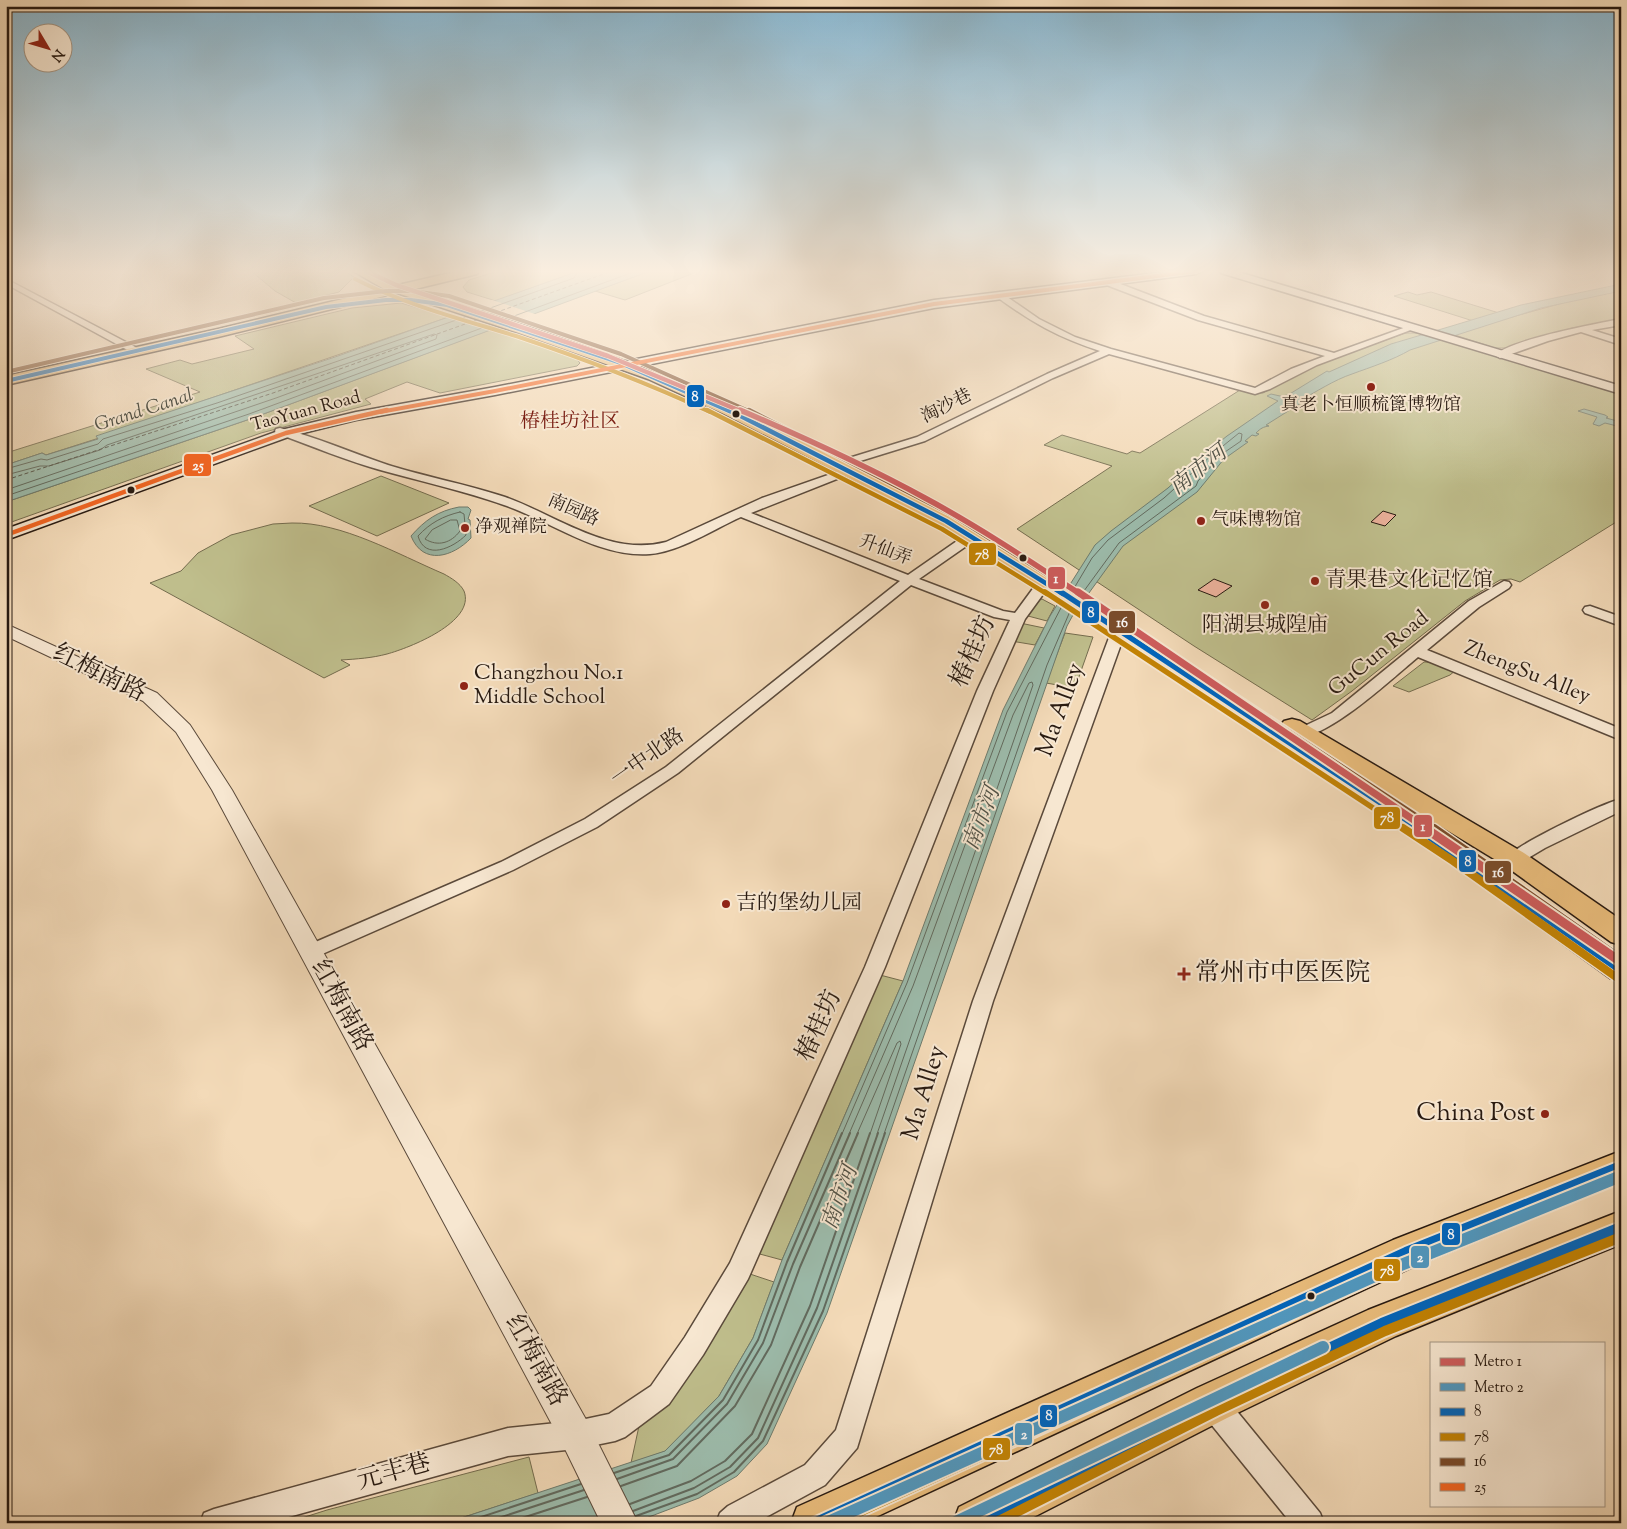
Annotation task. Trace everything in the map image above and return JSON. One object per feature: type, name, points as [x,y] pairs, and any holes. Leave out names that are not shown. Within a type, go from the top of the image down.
[{"type":"main road","points":[[6,381],[162,342]]},
{"type":"main road","points":[[559,342],[622,364],[851,465],[961,516],[1055,584]]},
{"type":"main road","points":[[599,342],[647,358],[757,410],[1087,603],[1458,854],[1621,970]]},
{"type":"main road","points":[[647,358],[725,342]]},
{"type":"main road","points":[[647,358],[730,342]]},
{"type":"main road","points":[[1458,342],[1621,390]]},
{"type":"main road","points":[[6,376],[133,349]]},
{"type":"main road","name":"TaoYuan Road","points":[[6,529],[283,432],[647,358]]},
{"type":"main road","name":"TaoYuan Road","points":[[6,535],[283,432]]},
{"type":"main road","points":[[1121,625],[1514,859],[1621,935]]},
{"type":"main road","points":[[813,1523],[1406,1252],[1621,1166]]},
{"type":"main road","points":[[975,1523],[1212,1403],[1382,1323],[1621,1227]]},
{"type":"street","points":[[121,342],[133,349]]},
{"type":"street","points":[[1081,342],[1108,352],[1255,391],[1262,390],[1292,373],[1332,356],[1377,342]]},
{"type":"street","points":[[1285,342],[1332,356]]},
{"type":"street","points":[[1500,355],[1534,342]]},
{"type":"street","name":"淘沙巷","points":[[851,465],[921,439],[1050,376],[1108,352]]},
{"type":"street","name":"南园路","points":[[283,432],[386,468],[473,490],[511,503],[599,542],[631,550],[651,550],[670,546],[766,501],[851,465]]},
{"type":"street","name":"升仙弄","points":[[741,513],[909,580],[999,614],[1018,618]]},
{"type":"street","name":"一中北路","points":[[311,952],[507,866],[591,823],[672,770],[909,580],[972,537]]},
{"type":"street","name":"椿桂坊","points":[[576,1435],[615,1427],[660,1395],[694,1346],[739,1271],[875,967],[985,691],[1018,618],[1055,584]]},
{"type":"street","name":"GuCun Road","points":[[1302,733],[1337,716],[1474,604],[1504,585]]},
{"type":"street","points":[[1590,610],[1621,622]]},
{"type":"street","name":"Ma Alley","points":[[730,1523],[738,1516],[815,1475],[847,1438],[982,1001],[1121,625]]},
{"type":"street","name":"红梅南路","points":[[6,629],[150,697],[183,729],[222,790],[576,1435],[620,1523]]},
{"type":"street","name":"ZhengSu Alley","points":[[1417,651],[1621,735]]},
{"type":"street","points":[[1514,859],[1539,844],[1621,804]]},
{"type":"street","points":[[1212,1403],[1310,1523]]},
{"type":"street","name":"元丰巷","points":[[214,1523],[508,1442],[576,1435]]},
{"type":"shaded area","points":[[244,342],[375,342],[97,437],[99,438],[46,455],[42,453],[6,465],[6,453],[200,392],[146,369],[180,360],[192,364],[254,349]]},
{"type":"shaded area","points":[[456,342],[531,342],[576,358],[580,363],[577,366],[440,393],[407,382],[365,399],[371,404],[261,433],[6,524],[6,502],[250,419]]},
{"type":"shaded area","points":[[1379,342],[1450,342],[1621,393],[1621,519],[1520,582],[1511,579],[1500,580],[1465,601],[1352,691],[1312,720],[1194,646],[1017,529],[1112,466],[1044,445],[1062,435],[1127,454],[1132,451],[1140,453],[1240,390],[1263,393],[1295,375]]},
{"type":"shaded area","points":[[1478,342],[1524,342],[1505,348],[1495,348]]},
{"type":"shaded area","points":[[381,476],[449,503],[377,536],[309,506]]},
{"type":"shaded area","points":[[273,524],[311,524],[350,533],[444,574],[458,583],[464,591],[465,602],[460,613],[451,623],[438,632],[410,646],[381,655],[341,660],[350,665],[324,678],[150,583],[181,571],[198,553],[231,535]]},
{"type":"shaded area","points":[[1042,599],[1055,606],[1047,621],[1028,616],[1039,600]]},
{"type":"shaded area","points":[[1020,623],[1044,628],[1035,645],[1011,641]]},
{"type":"shaded area","points":[[1065,633],[1093,637],[1075,688],[1046,683]]},
{"type":"shaded area","points":[[1424,662],[1434,662],[1456,670],[1450,675],[1409,692],[1393,686]]},
{"type":"shaded area","points":[[880,975],[903,981],[782,1260],[756,1253]]},
{"type":"shaded area","points":[[747,1273],[774,1282],[753,1338],[719,1396],[666,1451],[631,1463],[639,1426]]},
{"type":"shaded area","points":[[529,1457],[538,1493],[446,1523],[286,1523],[327,1510]]},
{"type":"water","points":[[377,342],[457,342],[250,419],[6,502],[6,465],[42,453],[46,455],[98,439],[96,436]]},
{"type":"water","name":"南市河","points":[[1434,342],[1410,350],[1332,383],[1299,401],[1301,403],[1266,425],[1269,426],[1261,429],[1256,433],[1259,434],[1256,436],[1252,435],[1245,441],[1248,442],[1224,459],[1197,492],[1123,546],[1073,615],[1067,626],[827,1313],[767,1444],[737,1476],[699,1498],[633,1523],[446,1523],[665,1451],[719,1396],[753,1338],[782,1260],[903,981],[1003,710],[1050,616],[1095,545],[1168,488],[1189,469],[1187,468],[1227,436],[1278,401],[1267,396],[1271,394],[1288,395],[1327,371],[1329,372],[1391,344]]},
{"type":"water","points":[[1584,409],[1621,422],[1621,427],[1605,423],[1599,426],[1593,424],[1597,417],[1578,411]]},
{"type":"water","points":[[459,507],[468,507],[471,510],[468,519],[470,520],[471,538],[464,545],[447,554],[431,555],[423,552],[411,536],[432,517]]},
{"type":"building","points":[[1383,511],[1396,515],[1385,526],[1371,522]]},
{"type":"building","points":[[1214,579],[1232,586],[1216,597],[1198,590]]},
{"type":"ferry route","points":[[6,480],[273,393],[414,342]]},
{"type":"metro line","name":"1","points":[[567,342],[651,373],[813,441],[926,498],[1013,550],[1129,625],[1621,962]]},
{"type":"metro line","name":"2","points":[[826,1523],[1386,1271],[1621,1176]]},
{"type":"metro line","name":"2","points":[[954,1523],[1323,1347]]},
{"type":"transit line","name":"16","points":[[6,372],[133,342]]},
{"type":"transit line","name":"8","points":[[6,381],[173,342]]},
{"type":"transit line","name":"78","points":[[533,342],[650,384],[726,419],[942,529],[1040,589],[1453,861],[1616,977]]},
{"type":"transit line","name":"8","points":[[559,342],[618,362],[730,411],[946,521],[1045,582],[1458,854],[1621,970]]},
{"type":"transit line","name":"16","points":[[586,342],[621,354],[734,403],[951,514],[1050,575],[1463,847],[1621,959]]},
{"type":"transit line","name":"25","points":[[6,535],[286,433],[356,416],[495,391],[740,342]]},
{"type":"transit line","name":"8","points":[[814,1523],[1406,1252],[1621,1166]]},
{"type":"transit line","name":"78","points":[[835,1523],[1409,1260],[1621,1176]]},
{"type":"transit line","name":"8","points":[[975,1523],[1212,1403],[1382,1323],[1621,1227]]},
{"type":"transit line","name":"78","points":[[995,1523],[1216,1411],[1385,1331],[1621,1237]]},
{"type":"place","name":"真老卜恒顺梳篦博物馆","points":[[1371,387]]},
{"type":"place","name":"气味博物馆","points":[[1201,521]]},
{"type":"place","name":"净观禅院","points":[[465,528]]},
{"type":"place","name":"青果巷文化记忆馆","points":[[1315,581]]},
{"type":"place","name":"阳湖县城隍庙","points":[[1265,605]]},
{"type":"place","name":"Changzhou No.1 Middle School","points":[[464,686]]},
{"type":"place","name":"吉的堡幼儿园","points":[[726,904]]},
{"type":"place","name":"常州市中医医院","points":[[1184,974]]},
{"type":"place","name":"China Post","points":[[1545,1114]]},
{"type":"district","name":"椿桂坊社区","points":[[570,422]]},
{"type":"water label","name":"Grand Canal","points":[[144,411]]}]
